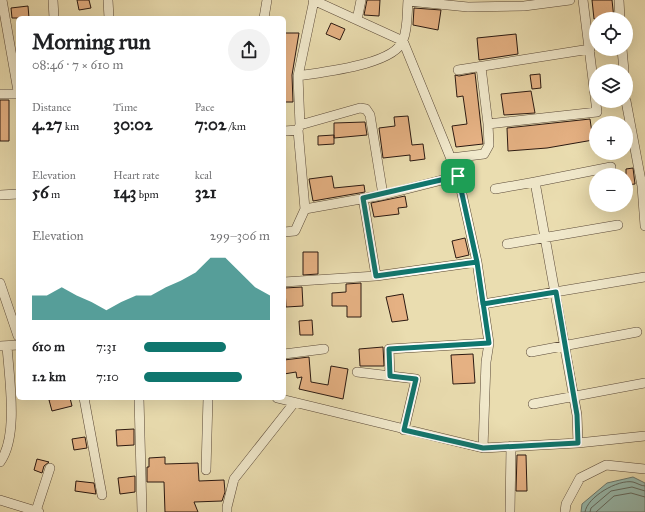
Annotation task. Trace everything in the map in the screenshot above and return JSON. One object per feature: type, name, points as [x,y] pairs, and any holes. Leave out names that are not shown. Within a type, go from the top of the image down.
[{"type":"street","points":[[2,0],[16,81]]},
{"type":"street","points":[[53,0],[54,16]]},
{"type":"street","points":[[108,0],[109,16]]},
{"type":"street","points":[[264,16],[267,0]]},
{"type":"street","points":[[286,232],[295,231],[305,209],[299,127],[298,76],[313,0],[403,41]]},
{"type":"street","points":[[358,20],[360,0]]},
{"type":"street","points":[[483,448],[486,362],[489,343],[477,262],[458,176],[403,41],[408,0],[468,7],[524,6],[570,0]]},
{"type":"street","points":[[583,0],[589,42]]},
{"type":"street","points":[[619,0],[620,12]]},
{"type":"street","points":[[298,76],[364,64],[392,54],[403,41]]},
{"type":"street","points":[[458,70],[589,49]]},
{"type":"street","points":[[488,124],[597,112],[591,56]]},
{"type":"street","points":[[451,158],[484,154],[489,145],[481,67]]},
{"type":"street","points":[[0,94],[16,93]]},
{"type":"street","points":[[286,131],[360,108],[366,110],[370,115],[383,195]]},
{"type":"street","points":[[627,108],[643,186],[645,226]]},
{"type":"street","points":[[495,189],[610,167]]},
{"type":"street","points":[[305,209],[383,195],[458,176]]},
{"type":"street","points":[[535,182],[577,415],[578,443]]},
{"type":"street","points":[[0,195],[16,194]]},
{"type":"street","points":[[363,198],[376,276]]},
{"type":"street","points":[[507,244],[618,225]]},
{"type":"street","points":[[286,282],[376,276],[477,262]]},
{"type":"street","points":[[483,304],[645,277]]},
{"type":"street","points":[[0,283],[16,330]]},
{"type":"street","points":[[531,352],[637,332]]},
{"type":"street","points":[[390,376],[389,349],[489,343]]},
{"type":"street","points":[[0,462],[8,447],[11,432],[4,346],[16,345]]},
{"type":"street","points":[[286,354],[324,349]]},
{"type":"street","points":[[357,372],[416,379],[404,430]]},
{"type":"street","points":[[533,404],[645,383]]},
{"type":"street","points":[[84,400],[102,494]]},
{"type":"street","points":[[139,400],[142,512]]},
{"type":"street","points":[[206,470],[208,400]]},
{"type":"street","points":[[284,400],[483,448],[578,443],[645,436]]},
{"type":"street","points":[[227,512],[226,507],[234,479],[294,403]]},
{"type":"street","points":[[510,512],[511,446]]},
{"type":"street","points":[[565,512],[566,504],[580,478],[606,465],[645,469]]},
{"type":"street","points":[[0,500],[38,511],[50,468]]},
{"type":"water","points":[[633,477],[645,483],[645,512],[581,512],[582,504],[607,483]]},
{"type":"building","points":[[77,0],[89,0],[91,8],[79,10]]},
{"type":"building","points":[[367,0],[380,0],[379,16],[364,15]]},
{"type":"building","points":[[592,0],[612,0],[613,12],[593,12]]},
{"type":"building","points":[[28,6],[29,16],[16,16],[16,18],[12,18],[11,8]]},
{"type":"building","points":[[414,8],[441,10],[438,30],[413,25]]},
{"type":"building","points":[[331,23],[345,29],[340,40],[326,34]]},
{"type":"building","points":[[286,33],[299,33],[292,75],[293,102],[286,102]]},
{"type":"building","points":[[516,34],[518,54],[479,60],[477,38]]},
{"type":"building","points":[[475,73],[483,144],[456,147],[452,126],[467,124],[463,96],[457,97],[455,75],[459,76]]},
{"type":"building","points":[[540,74],[541,88],[532,89],[530,75]]},
{"type":"building","points":[[531,91],[535,113],[504,115],[501,94]]},
{"type":"building","points":[[0,100],[9,100],[9,141],[0,141]]},
{"type":"building","points":[[408,116],[412,145],[423,144],[425,159],[410,161],[410,155],[383,158],[379,128],[395,126],[394,117]]},
{"type":"building","points":[[589,119],[589,141],[547,148],[508,151],[507,128]]},
{"type":"building","points":[[365,122],[367,135],[334,138],[334,123]]},
{"type":"building","points":[[334,135],[334,144],[318,145],[318,136]]},
{"type":"building","points":[[633,168],[635,184],[633,184]]},
{"type":"building","points":[[332,176],[334,188],[364,185],[365,192],[313,201],[309,179]]},
{"type":"building","points":[[405,196],[407,207],[398,208],[399,214],[374,217],[371,203]]},
{"type":"building","points":[[465,238],[469,255],[456,258],[452,241]]},
{"type":"building","points":[[303,252],[318,252],[318,274],[303,275]]},
{"type":"building","points":[[361,283],[361,317],[347,317],[347,306],[332,306],[332,293],[346,292],[346,284]]},
{"type":"building","points":[[302,287],[303,306],[286,307],[286,288]]},
{"type":"building","points":[[403,294],[408,320],[392,322],[386,297]]},
{"type":"building","points":[[312,320],[313,335],[300,335],[299,321]]},
{"type":"building","points":[[383,347],[384,366],[360,366],[359,349]]},
{"type":"building","points":[[473,354],[475,383],[453,384],[451,355]]},
{"type":"building","points":[[309,357],[311,382],[328,385],[331,366],[348,369],[343,399],[299,389],[302,377],[297,378],[296,372],[286,374],[286,360]]},
{"type":"building","points":[[49,400],[70,400],[72,406],[52,411]]},
{"type":"building","points":[[134,429],[134,445],[117,446],[116,430]]},
{"type":"building","points":[[85,437],[87,448],[74,450],[72,439]]},
{"type":"building","points":[[517,455],[526,455],[527,491],[516,491]]},
{"type":"building","points":[[165,457],[165,464],[198,463],[199,481],[224,480],[225,492],[222,501],[194,502],[198,512],[165,512],[164,482],[147,482],[147,467],[149,467],[149,458]]},
{"type":"building","points":[[37,459],[49,462],[44,466],[42,473],[34,470]]},
{"type":"building","points":[[135,476],[135,492],[120,494],[118,478]]},
{"type":"building","points":[[76,481],[94,483],[96,494],[75,491]]},
{"type":"route","points":[[458,176],[383,195],[363,198],[376,276],[477,262],[483,304],[489,343],[389,349],[390,376],[416,379],[404,430],[483,448],[578,443],[577,415],[564,346],[556,292],[483,304],[477,262],[458,176]]}]
